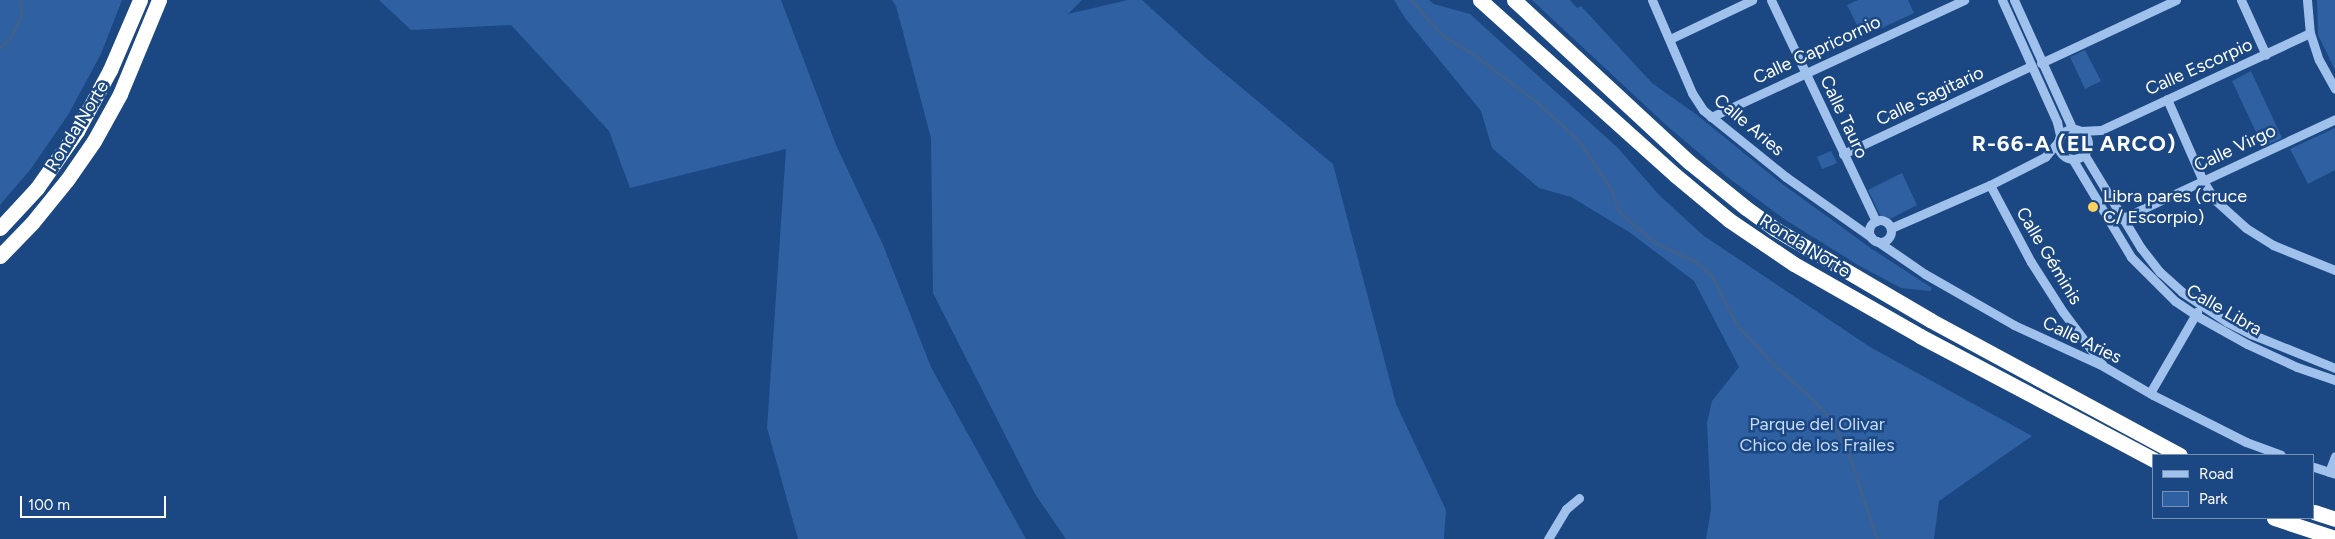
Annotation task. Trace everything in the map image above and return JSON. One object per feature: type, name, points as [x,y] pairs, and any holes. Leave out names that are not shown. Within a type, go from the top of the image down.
[{"type":"highway","name":"Ronda Norte","points":[[0,228],[37,188],[77,131],[110,70],[140,0]]},
{"type":"highway","name":"Ronda Norte","points":[[0,256],[32,222],[67,180],[94,141],[120,94],[159,0]]},
{"type":"highway","name":"Ronda Norte","points":[[1480,0],[1675,175],[1729,220],[1794,264],[1920,336],[2152,459]]},
{"type":"highway","name":"Ronda Norte","points":[[1514,0],[1690,162],[1775,229],[1930,320],[2178,454]]},
{"type":"highway","points":[[2315,512],[2335,519]]},
{"type":"highway","points":[[2277,519],[2335,538]]},
{"type":"street","name":"Calle Aries","points":[[1652,0],[1692,93],[1703,110],[1786,177],[1925,274],[2014,325],[2103,366],[2150,394],[2246,442],[2278,454]]},
{"type":"street","points":[[1670,39],[1752,0]]},
{"type":"street","name":"Calle Tauro","points":[[1772,0],[1805,74],[1876,221]]},
{"type":"street","name":"Calle Capricornio","points":[[1711,117],[1964,0]]},
{"type":"street","points":[[2002,0],[2058,122],[2059,139]]},
{"type":"street","points":[[1891,228],[1990,185],[2045,157],[2059,139],[2076,130],[2041,62],[2014,0]]},
{"type":"street","points":[[2041,62],[2176,0]]},
{"type":"street","points":[[2241,0],[2266,55]]},
{"type":"street","points":[[2307,0],[2310,33],[2320,60],[2335,89]]},
{"type":"street","name":"Calle Escorpio","points":[[2076,130],[2101,130],[2310,33]]},
{"type":"street","name":"Calle Sagitario","points":[[1843,154],[2031,66]]},
{"type":"street","points":[[2167,99],[2203,182],[2216,200],[2246,228],[2273,245],[2335,270]]},
{"type":"street","name":"Calle Virgo","points":[[2121,219],[2335,119]]},
{"type":"street","name":"Calle Libra","points":[[2076,130],[2086,137],[2086,150],[2121,219],[2160,272],[2201,306],[2251,334],[2335,368]]},
{"type":"street","name":"Calle Escorpio","points":[[2086,150],[2101,130]]},
{"type":"street","name":"Calle Libra","points":[[2059,139],[2069,159],[2131,257],[2152,281],[2195,315],[2247,344],[2335,380]]},
{"type":"street","points":[[2045,157],[2069,159],[2086,150]]},
{"type":"street","name":"Calle Géminis","points":[[1990,185],[2031,262],[2063,312],[2103,366]]},
{"type":"street","points":[[1876,221],[1886,222],[1891,228],[1889,238],[1883,241],[1874,240],[1869,229],[1876,221]]},
{"type":"street","points":[[2150,394],[2201,306]]},
{"type":"street","points":[[2315,467],[2332,473],[2335,456]]},
{"type":"street","points":[[1548,539],[1566,509],[1579,498]]},
{"type":"green space","points":[[0,0],[122,0],[101,54],[68,115],[30,170],[0,205]]},
{"type":"green space","points":[[379,0],[781,0],[836,145],[883,245],[931,367],[1026,539],[798,539],[767,428],[786,149],[630,188],[609,131],[511,25],[411,30]]},
{"type":"green space","points":[[892,0],[1082,0],[1068,14],[1128,0],[1142,0],[1206,58],[1333,164],[1396,404],[1446,510],[1444,539],[1066,539],[1035,494],[933,293],[931,138],[896,6]]},
{"type":"green space","name":"Parque del Olivar Chico de los Frailes","points":[[1394,0],[1429,0],[1434,4],[1470,14],[1618,148],[1659,195],[1704,236],[1870,347],[2032,436],[1939,501],[1934,539],[1706,539],[1711,509],[1707,423],[1712,401],[1739,367],[1694,281],[1629,232],[1571,197],[1539,188],[1492,148],[1481,111],[1405,18]]},
{"type":"green space","points":[[1532,0],[1570,0],[1577,8],[1581,6],[1652,83],[1697,115],[1781,183],[1872,249],[1932,288],[1930,291],[1901,288],[1858,265],[1784,219],[1726,176],[1665,124]]},
{"type":"green space","points":[[1858,0],[1908,0],[1914,13],[1863,37],[1847,5]]},
{"type":"green space","points":[[2317,0],[2335,0],[2335,70],[2318,35]]},
{"type":"green space","points":[[2085,50],[2101,81],[2085,89],[2070,57]]},
{"type":"green space","points":[[2251,71],[2282,138],[2263,147],[2232,81]]},
{"type":"green space","points":[[2335,128],[2335,170],[2308,184],[2290,149]]},
{"type":"green space","points":[[1831,151],[1837,163],[1822,169],[1817,157]]},
{"type":"green space","points":[[1902,173],[1917,205],[1892,218],[1881,217],[1868,190]]},
{"type":"waterway","points":[[0,48],[10,38],[22,13],[20,0]]},
{"type":"waterway","points":[[1411,0],[1442,35],[1473,54],[1538,103],[1579,141],[1612,191],[1618,210],[1636,227],[1656,243],[1696,262],[1712,276],[1737,325],[1776,367],[1805,392],[1829,417],[1846,446],[1877,539]]},
{"type":"place","name":"Libra pares (cruce C/ Escorpio)","points":[[2093,207]]},
{"type":"district","name":"R-66-A (EL ARCO)","points":[[2074,144]]}]
